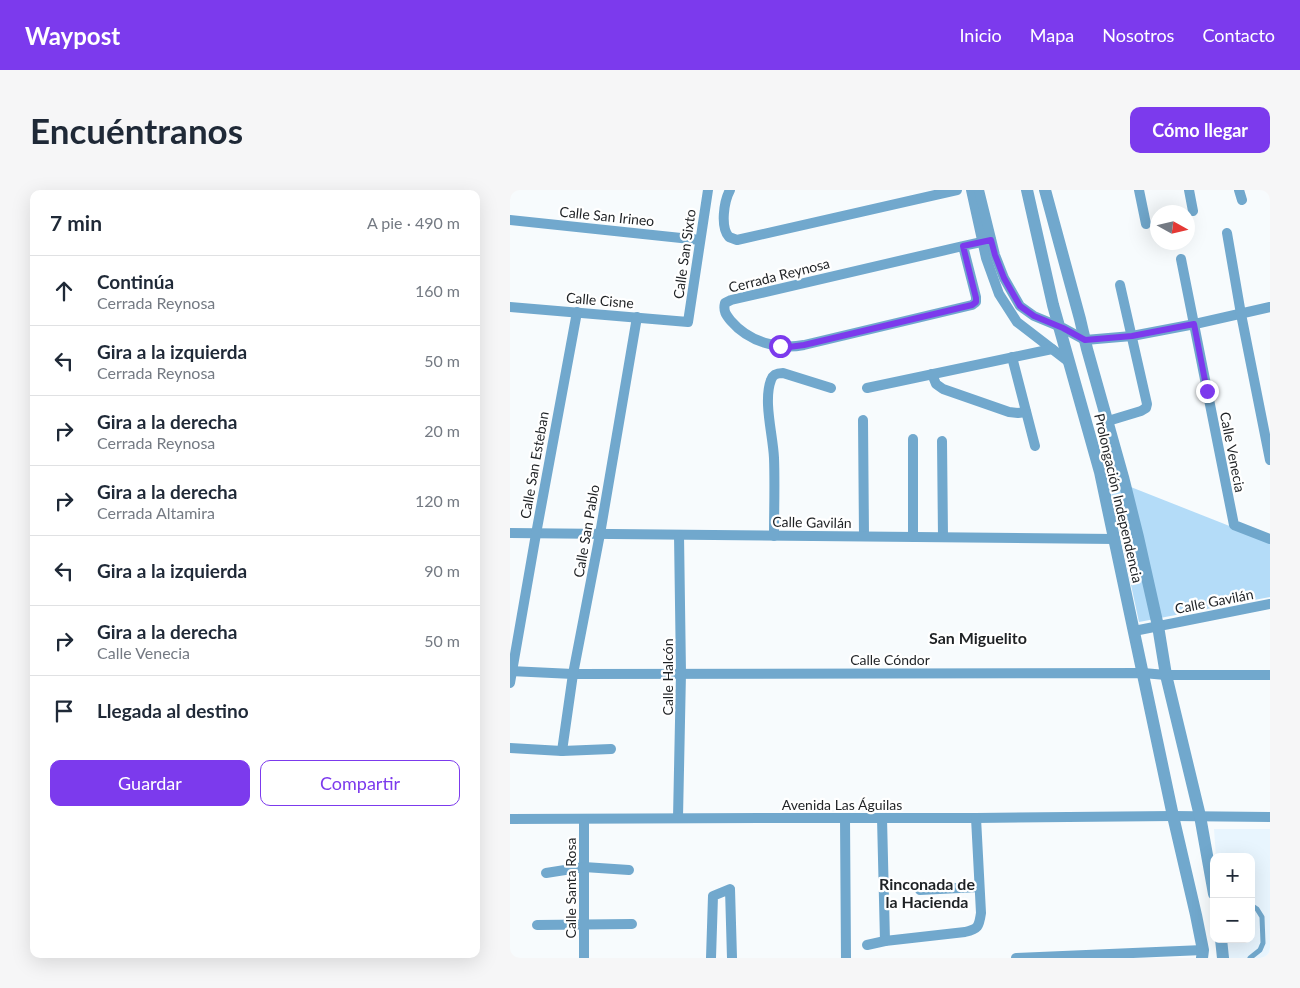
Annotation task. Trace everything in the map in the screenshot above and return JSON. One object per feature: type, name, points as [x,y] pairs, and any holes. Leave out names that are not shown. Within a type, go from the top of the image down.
[{"type":"street","name":"Calle San Sixto","points":[[688,322],[708,190]]},
{"type":"street","points":[[730,190],[725,202],[725,231],[729,237],[737,240],[954,190]]},
{"type":"street","points":[[971,190],[987,241],[1004,278],[1020,306],[1034,316],[1059,326],[1085,340],[1132,336],[1270,307]]},
{"type":"street","points":[[980,190],[987,241],[986,258],[999,294],[1017,322],[1069,362]]},
{"type":"street","name":"Prolongación Independencia","points":[[1027,190],[1059,326],[1100,472],[1173,816],[1196,915],[1202,954]]},
{"type":"street","name":"Prolongación Independencia","points":[[1045,190],[1138,537],[1158,626],[1166,675],[1200,816],[1210,872]]},
{"type":"street","points":[[1139,190],[1146,224]]},
{"type":"street","points":[[1188,190],[1192,205]]},
{"type":"street","name":"Calle San Irineo","points":[[510,220],[700,240]]},
{"type":"street","points":[[1226,233],[1270,460]]},
{"type":"street","name":"Cerrada Reynosa","points":[[963,246],[976,298],[976,302],[972,305],[789,347],[771,344],[747,335],[734,325],[724,312],[725,304],[731,300],[963,246],[987,241]]},
{"type":"street","name":"Calle Venecia","points":[[1181,259],[1234,525],[1270,539]]},
{"type":"street","points":[[1108,421],[1141,411],[1146,408],[1147,404],[1120,285]]},
{"type":"street","name":"Calle Cisne","points":[[510,306],[688,322]]},
{"type":"street","name":"Calle San Esteban","points":[[510,683],[577,312]]},
{"type":"street","name":"Calle San Pablo","points":[[562,750],[573,674],[600,534],[637,317]]},
{"type":"street","points":[[867,388],[1052,348]]},
{"type":"street","points":[[1012,357],[1035,446]]},
{"type":"street","points":[[774,536],[774,456],[768,402],[770,382],[777,373],[783,373],[831,388]]},
{"type":"street","points":[[932,374],[936,384],[943,389],[1009,412],[1026,412]]},
{"type":"street","points":[[863,420],[864,536]]},
{"type":"street","points":[[913,439],[913,537]]},
{"type":"street","points":[[942,441],[944,537]]},
{"type":"street","name":"Calle Gavilán","points":[[510,533],[1115,539]]},
{"type":"street","name":"Calle Halcón","points":[[678,818],[681,674],[680,535]]},
{"type":"street","name":"Calle Gavilán","points":[[1134,631],[1270,604]]},
{"type":"street","name":"Calle Cóndor","points":[[511,671],[573,674],[1143,673],[1166,675],[1270,675]]},
{"type":"street","points":[[510,748],[611,749]]},
{"type":"street","name":"Avenida Las Águilas","points":[[510,819],[1270,816]]},
{"type":"street","points":[[845,818],[846,958]]},
{"type":"street","points":[[882,818],[884,941]]},
{"type":"street","points":[[867,945],[884,941],[965,932],[975,929],[979,924],[981,913],[976,818]]},
{"type":"street","name":"Calle Santa Rosa","points":[[584,819],[584,958]]},
{"type":"street","points":[[546,873],[584,867],[629,870]]},
{"type":"street","points":[[920,890],[979,888]]},
{"type":"street","points":[[711,958],[713,896],[730,889],[732,958]]},
{"type":"street","points":[[536,925],[632,924]]},
{"type":"street","points":[[1221,943],[1223,958]]},
{"type":"street","points":[[1016,958],[1202,954]]},
{"type":"lane","points":[[1250,958],[1260,950],[1263,943],[1262,917],[1255,908]]},
{"type":"shaded area","points":[[1108,478],[1270,542],[1270,597],[1139,622]]},
{"type":"shaded area","points":[[1214,829],[1270,829],[1270,958],[1222,958],[1221,943],[1255,943],[1255,853],[1216,853]]},
{"type":"district","name":"San Miguelito","points":[[978,637]]},
{"type":"district","name":"Rinconada de la Hacienda","points":[[927,892]]},
{"type":"route","points":[[780,346],[804,345],[972,305],[976,302],[976,298],[963,246],[991,240],[1004,278],[1020,306],[1034,316],[1085,340],[1132,336],[1194,324],[1207,391]]}]
